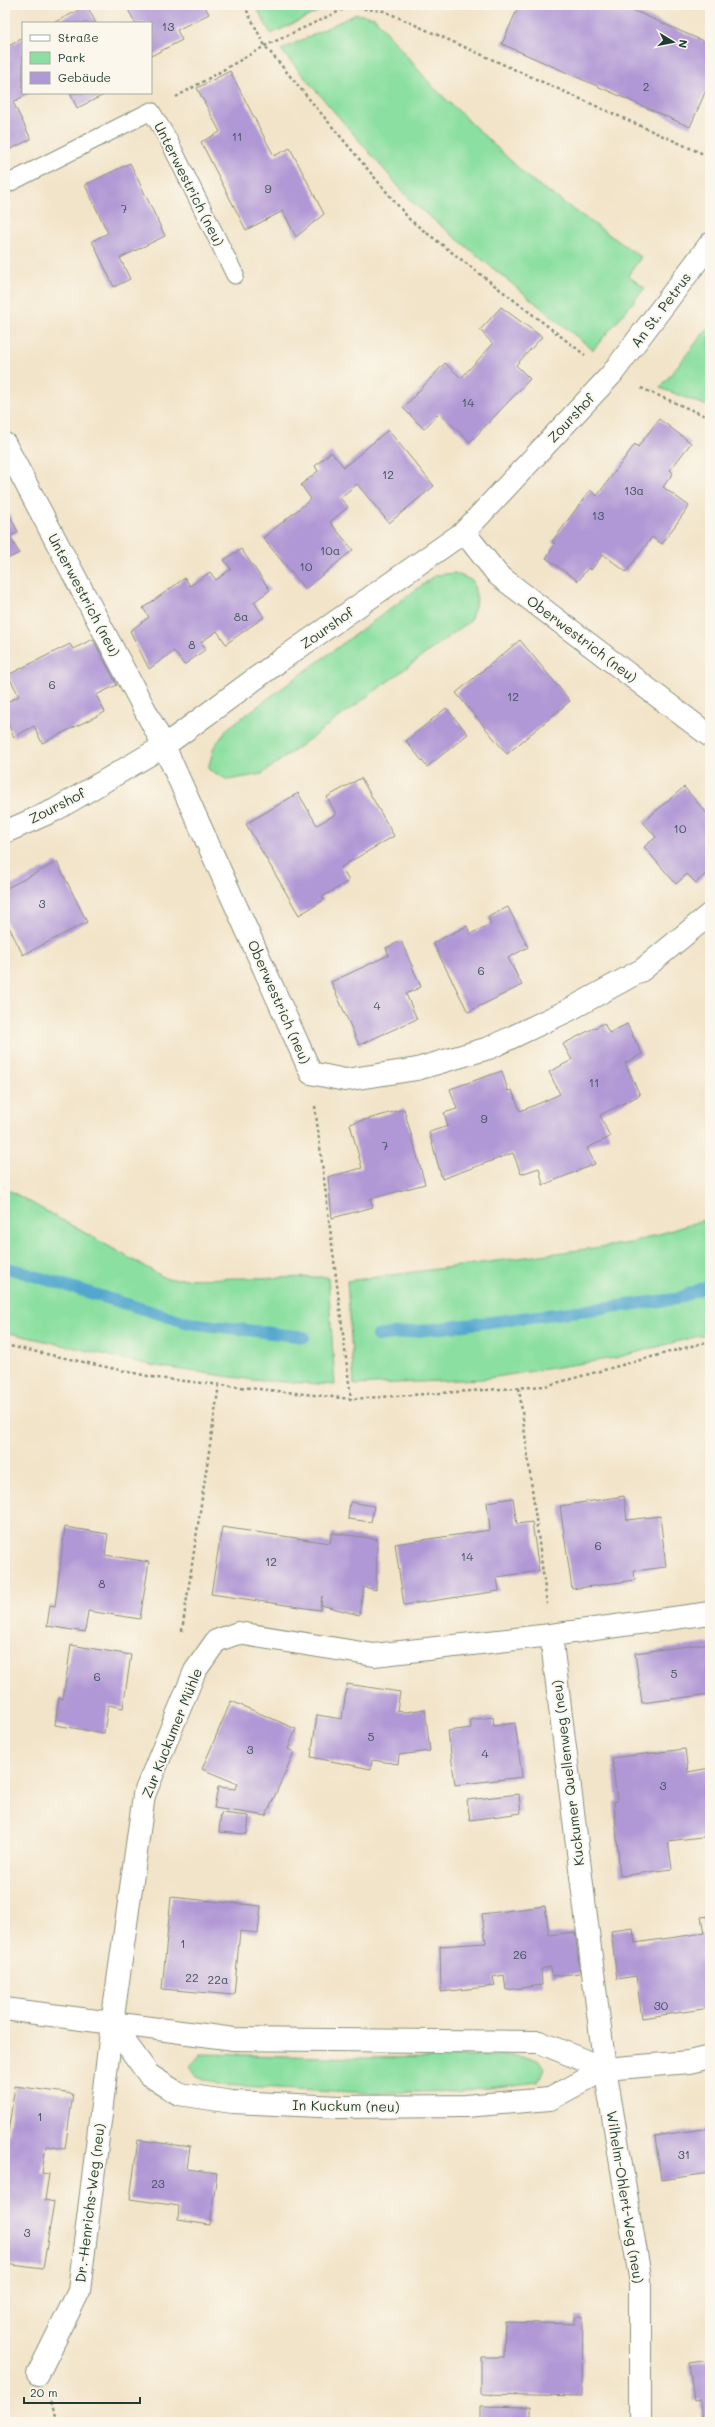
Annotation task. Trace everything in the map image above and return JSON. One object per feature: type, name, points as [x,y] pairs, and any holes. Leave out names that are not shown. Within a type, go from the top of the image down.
[{"type":"street","name":"An St. Petrus","points":[[611,375],[710,244]]},
{"type":"street","name":"Zourshof","points":[[5,832],[56,810],[164,746],[278,662],[464,532],[611,375]]},
{"type":"street","name":"Unterwestrich (neu)","points":[[5,444],[164,746]]},
{"type":"street","name":"Oberwestrich (neu)","points":[[464,532],[498,575],[710,736]]},
{"type":"street","name":"Oberwestrich (neu)","points":[[164,746],[311,1073],[345,1080],[417,1068],[490,1048],[567,1012],[642,970],[710,914]]},
{"type":"street","points":[[551,1635],[710,1613]]},
{"type":"street","name":"Zur Kuckumer Mühle","points":[[112,2024],[144,1795],[196,1671],[216,1641],[238,1633],[374,1655],[551,1635]]},
{"type":"street","name":"Kuckumer Quellenweg (neu)","points":[[551,1635],[604,2069]]},
{"type":"street","name":"In Kuckum (neu)","points":[[5,2009],[234,2039],[539,2042],[604,2069]]},
{"type":"street","name":"In Kuckum (neu)","points":[[112,2024],[149,2075],[179,2094],[232,2102],[363,2107],[465,2106],[550,2099],[604,2069],[689,2062],[710,2057]]},
{"type":"street","name":"Dr.-Henrichs-Weg (neu)","points":[[38,2374],[79,2291],[112,2024]]},
{"type":"street","name":"Wilhelm-Ohlert-Weg (neu)","points":[[604,2069],[640,2277],[640,2422]]},
{"type":"lane","name":"Unterwestrich (neu)","points":[[5,185],[151,111],[168,138],[235,275]]},
{"type":"path","points":[[244,5],[265,46],[410,220],[611,375],[710,418]]},
{"type":"path","points":[[151,111],[265,46],[348,7],[384,11],[710,157]]},
{"type":"path","points":[[311,1073],[350,1399]]},
{"type":"path","points":[[5,1345],[157,1378],[350,1399],[545,1386],[710,1341]]},
{"type":"path","points":[[196,1671],[180,1650],[219,1385]]},
{"type":"path","points":[[519,1388],[551,1635]]},
{"type":"green space","points":[[255,5],[332,5],[271,34]]},
{"type":"green space","points":[[356,14],[374,17],[432,86],[530,179],[641,257],[628,276],[645,288],[593,350],[413,203],[281,50]]},
{"type":"green space","points":[[710,325],[710,407],[660,388]]},
{"type":"green space","points":[[455,573],[473,581],[477,600],[470,621],[262,774],[228,780],[208,769],[214,747],[228,728],[436,575]]},
{"type":"green space","points":[[5,1188],[167,1279],[328,1277],[335,1385],[253,1380],[155,1366],[5,1332]]},
{"type":"green space","points":[[710,1218],[710,1333],[615,1358],[483,1379],[354,1385],[347,1281],[631,1243]]},
{"type":"green space","points":[[201,2054],[366,2058],[515,2056],[538,2059],[544,2068],[538,2082],[464,2091],[370,2093],[220,2085],[197,2076],[190,2066]]},
{"type":"building","points":[[126,5],[204,5],[209,14],[177,30],[182,40],[152,55],[152,22],[134,22]]},
{"type":"building","points":[[519,5],[631,5],[630,9],[710,44],[710,81],[690,127],[502,44]]},
{"type":"building","points":[[87,6],[95,22],[55,22]]},
{"type":"building","points":[[22,39],[22,94],[28,94],[13,102],[31,139],[5,152],[5,48]]},
{"type":"building","points":[[230,71],[274,156],[290,148],[324,214],[296,237],[283,211],[246,230],[201,142],[220,132],[197,88]]},
{"type":"building","points":[[70,94],[106,94],[77,108]]},
{"type":"building","points":[[130,163],[165,236],[120,258],[130,279],[114,287],[92,241],[108,233],[85,185]]},
{"type":"building","points":[[501,307],[542,337],[516,365],[530,379],[470,442],[439,413],[424,429],[403,408],[445,363],[461,378],[493,344],[480,330]]},
{"type":"building","points":[[659,419],[691,443],[670,470],[673,473],[663,487],[689,506],[662,544],[652,537],[626,572],[603,554],[591,570],[588,568],[578,581],[546,558],[555,544],[552,542],[590,490],[597,496],[635,444],[638,447]]},
{"type":"building","points":[[388,430],[434,486],[389,523],[357,484],[340,498],[348,507],[330,522],[353,550],[305,589],[263,538],[311,499],[301,485],[318,471],[315,466],[331,452],[344,467]]},
{"type":"building","points":[[5,494],[9,501],[5,503]]},
{"type":"building","points":[[5,505],[18,532],[10,536],[19,553],[5,560]]},
{"type":"building","points":[[241,549],[270,590],[254,602],[264,617],[226,644],[217,631],[201,642],[206,649],[184,665],[174,651],[149,669],[130,631],[149,617],[143,608],[185,578],[190,586],[210,572],[216,580],[231,569],[224,560]]},
{"type":"building","points":[[93,639],[117,685],[96,695],[105,712],[42,743],[34,726],[14,737],[8,724],[5,726],[5,703],[19,696],[8,675],[70,644],[73,649]]},
{"type":"building","points":[[520,640],[570,701],[507,754],[456,693]]},
{"type":"building","points":[[446,708],[468,734],[427,767],[406,741]]},
{"type":"building","points":[[361,778],[394,836],[341,867],[349,881],[322,897],[324,900],[299,915],[246,824],[298,793],[317,825],[336,814],[327,797]]},
{"type":"building","points":[[684,787],[710,817],[710,870],[696,883],[687,874],[676,884],[644,847],[656,837],[643,822]]},
{"type":"building","points":[[57,862],[87,922],[23,955],[5,919],[5,889]]},
{"type":"building","points":[[508,907],[528,947],[508,958],[522,985],[468,1012],[433,943],[467,926],[470,934],[491,924],[488,917]]},
{"type":"building","points":[[401,941],[421,987],[406,994],[417,1019],[359,1045],[331,982],[389,955],[386,948]]},
{"type":"building","points":[[604,1023],[609,1033],[627,1024],[642,1054],[625,1063],[640,1095],[600,1115],[610,1137],[587,1148],[595,1164],[543,1185],[539,1168],[521,1174],[513,1153],[442,1179],[429,1132],[448,1126],[444,1113],[457,1109],[450,1089],[502,1071],[508,1091],[512,1090],[520,1111],[540,1103],[560,1094],[549,1072],[572,1060],[563,1044]]},
{"type":"building","points":[[404,1109],[425,1184],[370,1199],[373,1207],[332,1218],[328,1177],[362,1168],[350,1124]]},
{"type":"building","points":[[624,1496],[627,1520],[660,1516],[666,1567],[634,1571],[635,1580],[572,1589],[560,1506]]},
{"type":"building","points":[[513,1498],[517,1524],[532,1522],[539,1571],[497,1577],[499,1591],[404,1605],[395,1544],[490,1530],[487,1502]]},
{"type":"building","points":[[350,1502],[374,1506],[371,1522],[348,1519]]},
{"type":"building","points":[[65,1527],[108,1534],[105,1555],[149,1562],[140,1619],[88,1611],[85,1632],[47,1626],[50,1605],[55,1606]]},
{"type":"building","points":[[222,1527],[330,1543],[332,1533],[377,1539],[376,1590],[364,1587],[359,1615],[321,1605],[322,1596],[320,1610],[211,1594]]},
{"type":"building","points":[[710,1643],[710,1694],[642,1703],[635,1653]]},
{"type":"building","points":[[71,1645],[131,1655],[123,1708],[108,1705],[104,1733],[55,1725],[59,1698],[63,1699]]},
{"type":"building","points":[[347,1684],[400,1692],[397,1711],[406,1712],[425,1709],[430,1751],[399,1755],[398,1764],[372,1760],[371,1769],[311,1757],[317,1715],[342,1719]]},
{"type":"building","points":[[231,1701],[296,1729],[288,1749],[294,1752],[266,1816],[214,1808],[218,1787],[235,1789],[238,1784],[202,1769]]},
{"type":"building","points":[[493,1717],[494,1726],[515,1723],[522,1777],[455,1785],[448,1731],[471,1728],[470,1720]]},
{"type":"building","points":[[685,1749],[688,1772],[710,1768],[710,1836],[668,1841],[672,1869],[620,1876],[614,1802],[617,1801],[612,1758]]},
{"type":"building","points":[[519,1794],[521,1813],[470,1820],[467,1800]]},
{"type":"building","points":[[221,1813],[249,1816],[247,1834],[219,1832]]},
{"type":"building","points":[[171,1897],[261,1906],[258,1933],[240,1931],[234,1995],[162,1989]]},
{"type":"building","points":[[545,1906],[549,1935],[575,1932],[580,1973],[552,1976],[551,1967],[541,1969],[542,1985],[506,1990],[504,1975],[493,1977],[495,1986],[441,1992],[440,1946],[486,1943],[482,1914]]},
{"type":"building","points":[[710,1916],[710,1956],[706,1956],[710,1984],[710,2008],[642,2018],[636,1976],[617,1979],[611,1931],[633,1928],[635,1943],[704,1933],[701,1917]]},
{"type":"building","points":[[15,2086],[73,2094],[65,2149],[46,2146],[42,2173],[49,2174],[45,2200],[54,2202],[43,2269],[5,2264],[5,2140],[7,2140]]},
{"type":"building","points":[[710,2128],[710,2173],[661,2180],[655,2136]]},
{"type":"building","points":[[138,2140],[190,2147],[187,2169],[217,2173],[210,2225],[178,2220],[179,2206],[130,2199]]},
{"type":"building","points":[[575,2316],[583,2316],[582,2396],[481,2394],[481,2357],[504,2357],[505,2322],[575,2324]]},
{"type":"building","points":[[710,2360],[710,2422],[702,2422],[700,2400],[694,2401],[689,2363]]},
{"type":"building","points":[[480,2406],[530,2407],[530,2422],[480,2422]]},
{"type":"waterway","points":[[5,1267],[189,1323],[304,1337]]},
{"type":"waterway","points":[[377,1336],[676,1299],[710,1285]]}]
